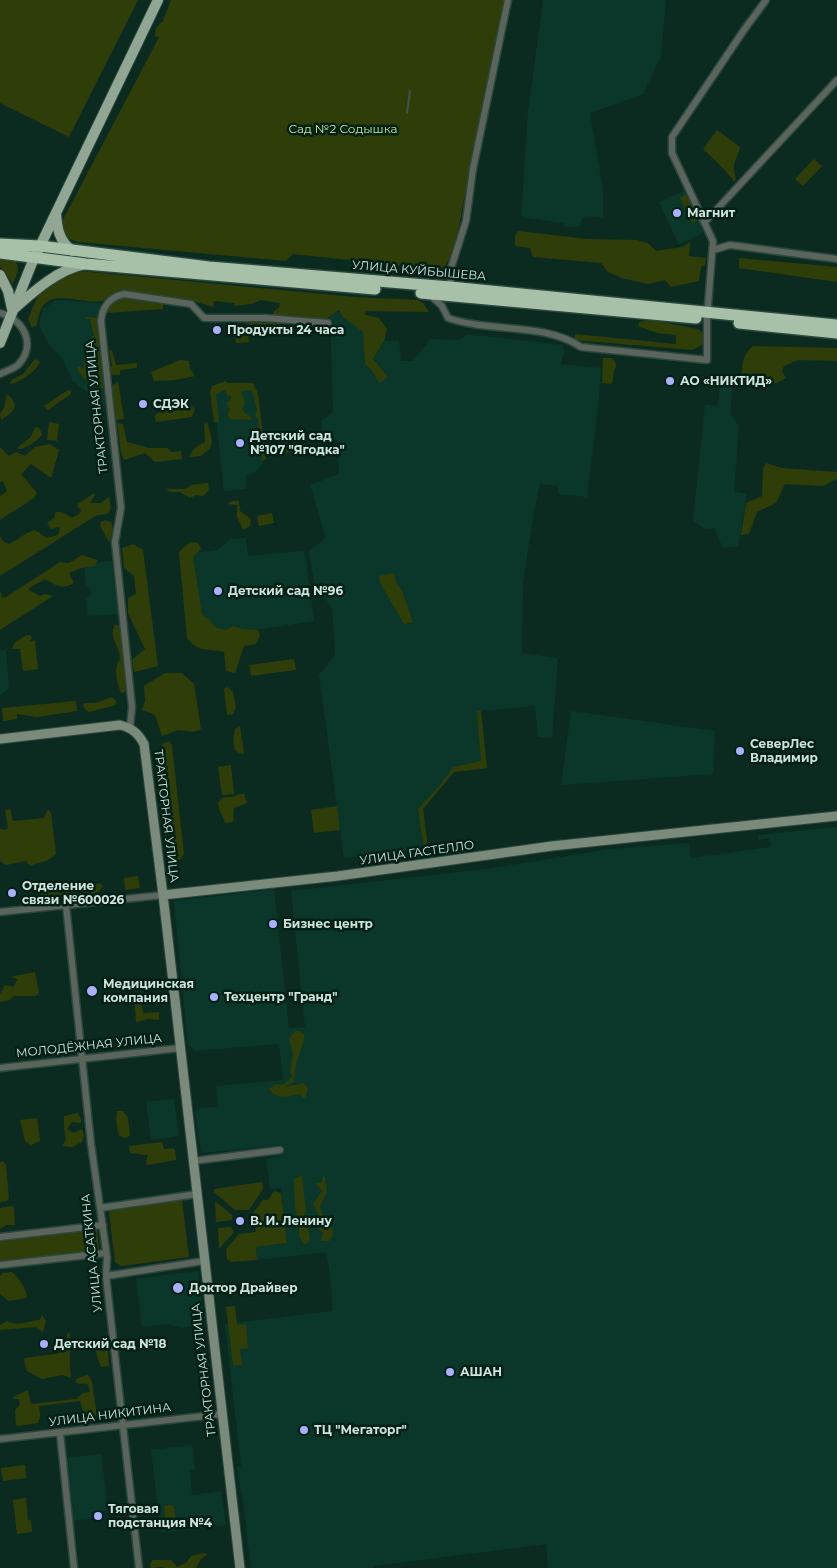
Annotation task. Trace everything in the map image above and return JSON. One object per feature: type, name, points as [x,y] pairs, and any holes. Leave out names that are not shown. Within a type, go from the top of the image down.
[{"type":"highway","name":"УЛИЦА КУЙБЫШЕВА","points":[[0,244],[37,251],[86,264],[227,277],[837,325]]},
{"type":"highway","name":"УЛИЦА КУЙБЫШЕВА","points":[[0,253],[73,251],[209,267],[450,287],[707,315],[837,333]]},
{"type":"main road","points":[[7,313],[158,0]]},
{"type":"main road","points":[[56,212],[57,228],[62,241],[73,251]]},
{"type":"main road","points":[[7,313],[34,291],[64,272],[86,264]]},
{"type":"main road","points":[[0,275],[11,299],[0,343]]},
{"type":"main road","points":[[0,739],[120,725],[130,728]]},
{"type":"main road","name":"ТРАКТОРНАЯ УЛИЦА","points":[[130,728],[138,734],[144,744],[240,1568]]},
{"type":"main road","name":"УЛИЦА ГАСТЕЛЛО","points":[[163,895],[338,876],[552,846],[837,816]]},
{"type":"street","points":[[450,287],[451,268],[466,221],[473,169],[508,0]]},
{"type":"street","points":[[426,293],[442,306],[448,318],[465,324],[552,334],[565,337],[581,347],[707,360],[707,315],[713,241],[672,153],[672,137],[766,0]]},
{"type":"street","points":[[705,222],[837,80]]},
{"type":"street","points":[[713,250],[730,245],[837,259]]},
{"type":"street","name":"ТРАКТОРНАЯ УЛИЦА","points":[[130,728],[132,707],[115,542],[121,508],[101,321],[105,306],[116,296],[124,294],[191,304],[204,318],[266,318],[328,323]]},
{"type":"street","points":[[0,374],[18,364],[27,346],[26,332],[18,321],[7,313]]},
{"type":"street","name":"УЛИЦА ГАСТЕЛЛО","points":[[0,912],[163,895]]},
{"type":"street","name":"УЛИЦА АСАТКИНА","points":[[66,905],[91,1144],[103,1225],[106,1276],[139,1568]]},
{"type":"street","name":"МОЛОДЁЖНАЯ УЛИЦА","points":[[0,1068],[180,1048]]},
{"type":"street","points":[[193,1161],[280,1150]]},
{"type":"street","points":[[100,1208],[197,1194]]},
{"type":"street","points":[[0,1237],[103,1225]]},
{"type":"street","points":[[0,1265],[106,1253]]},
{"type":"street","points":[[106,1276],[204,1261]]},
{"type":"street","name":"УЛИЦА НИКИТИНА","points":[[0,1439],[222,1414]]},
{"type":"street","points":[[60,1432],[74,1568]]},
{"type":"shaded area","points":[[543,0],[666,0],[661,56],[643,94],[590,113],[603,190],[603,218],[585,216],[580,226],[566,227],[562,223],[521,217],[528,112]]},
{"type":"shaded area","points":[[686,190],[706,231],[679,245],[659,202]]},
{"type":"shaded area","points":[[56,300],[102,303],[98,326],[107,407],[73,381],[62,358],[49,345],[39,325],[43,309]]},
{"type":"shaded area","points":[[330,312],[339,312],[363,332],[365,364],[373,372],[388,377],[373,359],[384,341],[399,340],[401,361],[413,361],[430,339],[461,340],[467,334],[562,345],[564,352],[561,364],[601,368],[587,497],[558,494],[558,486],[540,484],[523,582],[522,653],[558,658],[552,738],[538,737],[535,706],[481,711],[487,768],[454,772],[423,809],[428,849],[344,858],[319,675],[335,655],[332,608],[314,583],[309,551],[326,538],[310,485],[339,474],[337,440],[324,437],[321,421],[333,412]]},
{"type":"shaded area","points":[[721,380],[733,382],[730,413],[739,427],[734,492],[747,494],[738,546],[723,548],[714,528],[705,529],[693,520],[705,405],[716,406],[718,403]]},
{"type":"shaded area","name":"Детский сад №107 \"Ягодка\"","points":[[253,386],[264,461],[255,473],[246,475],[246,489],[224,491],[213,390]]},
{"type":"shaded area","points":[[246,538],[248,556],[303,551],[306,560],[314,621],[199,639],[186,554],[218,550],[230,539]]},
{"type":"shaded area","points":[[112,561],[118,614],[88,616],[86,598],[92,594],[86,584],[84,564]]},
{"type":"shaded area","points":[[0,650],[6,650],[9,688],[0,695]]},
{"type":"shaded area","points":[[571,711],[715,731],[713,774],[561,785]]},
{"type":"shaded area","points":[[837,827],[837,1568],[548,1568],[546,1544],[374,1566],[374,1568],[251,1568],[237,1467],[241,1466],[225,1324],[333,1311],[329,1268],[326,1252],[257,1260],[256,1247],[287,1243],[281,1188],[270,1189],[266,1159],[281,1157],[280,1145],[201,1153],[195,1111],[202,1108],[218,1107],[216,1086],[283,1080],[279,1044],[195,1051],[188,1045],[174,901],[274,889],[289,1028],[305,1027],[291,891],[486,869],[610,849],[689,843],[691,858],[771,847],[769,838],[759,840],[758,835]]},
{"type":"shaded area","points":[[174,1099],[179,1136],[151,1140],[146,1102]]},
{"type":"shaded area","points":[[198,1271],[205,1325],[181,1328],[168,1324],[142,1327],[136,1279]]},
{"type":"shaded area","points":[[192,1445],[195,1470],[190,1471],[192,1495],[221,1491],[226,1525],[161,1533],[151,1450]]},
{"type":"shaded area","points":[[101,1454],[108,1510],[91,1512],[91,1519],[72,1521],[64,1458]]},
{"type":"green space","points":[[0,0],[138,0],[69,137],[0,103]]},
{"type":"green space","name":"Сад №2 Содышка","points":[[171,0],[506,0],[455,248],[444,268],[436,269],[293,254],[286,261],[78,242],[57,234],[159,37],[155,36],[156,28],[163,21]]},
{"type":"green space","points":[[717,130],[740,147],[734,164],[735,182],[703,149]]},
{"type":"green space","points":[[814,159],[822,166],[803,186],[795,179]]},
{"type":"green space","points":[[685,194],[688,195],[698,216],[697,221],[692,223],[680,198]]},
{"type":"green space","points":[[518,231],[587,239],[637,240],[648,243],[656,251],[682,247],[690,242],[689,256],[706,258],[705,265],[701,267],[699,281],[671,287],[665,280],[648,284],[622,278],[608,272],[601,263],[533,257],[530,248],[515,246],[515,236]]},
{"type":"green space","points":[[739,258],[837,267],[837,282],[739,268]]},
{"type":"green space","points":[[0,259],[15,261],[17,264],[17,272],[13,284],[0,266]]},
{"type":"green space","points":[[79,271],[355,297],[417,300],[423,303],[429,312],[366,311],[365,315],[379,318],[387,329],[384,341],[373,359],[388,377],[379,383],[373,372],[365,364],[363,332],[343,317],[339,310],[323,321],[285,316],[282,318],[272,316],[274,311],[279,308],[280,303],[261,300],[251,304],[235,306],[234,303],[214,301],[213,307],[196,302],[119,291],[102,301],[53,299],[45,303],[40,312],[37,325],[32,328],[28,319],[39,293],[71,273]]},
{"type":"green space","points":[[120,298],[163,304],[163,309],[106,313],[114,301]]},
{"type":"green space","points":[[86,317],[98,318],[103,388],[88,382],[77,368],[80,366],[84,369],[84,358],[93,359],[91,337],[94,336],[90,319],[85,319]]},
{"type":"green space","points":[[651,320],[698,329],[704,334],[702,345],[692,350],[574,340],[575,334],[676,344],[676,335],[657,333],[638,326],[639,322]]},
{"type":"green space","points":[[243,321],[281,322],[280,328],[266,331],[256,329]]},
{"type":"green space","points":[[237,326],[253,334],[253,336],[248,337],[249,342],[236,343],[234,327]]},
{"type":"green space","points":[[753,346],[837,348],[837,361],[798,360],[784,366],[782,371],[786,378],[770,385],[753,385],[742,381],[742,366],[746,354]]},
{"type":"green space","points":[[109,350],[112,350],[116,365],[137,363],[137,368],[120,370],[120,375],[110,375],[108,368],[112,366]]},
{"type":"green space","points":[[603,358],[611,358],[615,361],[616,367],[612,384],[602,383]]},
{"type":"green space","points":[[35,359],[40,362],[31,373],[23,379],[10,384],[11,380],[23,374]]},
{"type":"green space","points":[[180,360],[189,361],[190,369],[195,376],[175,380],[154,381],[151,372]]},
{"type":"green space","points":[[118,381],[124,419],[116,420],[112,386]]},
{"type":"green space","points":[[225,381],[228,383],[253,383],[258,394],[266,459],[260,462],[262,458],[258,419],[255,415],[257,411],[252,390],[241,391],[245,403],[242,409],[252,417],[250,420],[229,419],[230,408],[226,403],[231,400],[231,396],[228,396],[225,390],[216,394],[219,422],[214,422],[210,392],[212,386]]},
{"type":"green space","points":[[68,390],[71,391],[71,394],[48,410],[44,406]]},
{"type":"green space","points":[[7,394],[15,405],[12,411],[1,420],[0,414],[4,408]]},
{"type":"green space","points":[[191,406],[195,409],[192,417],[156,422],[155,415],[168,407]]},
{"type":"green space","points":[[49,422],[59,424],[57,441],[47,440]]},
{"type":"green space","points":[[117,423],[123,424],[127,442],[149,448],[167,448],[172,452],[181,451],[182,459],[155,462],[145,453],[124,460]]},
{"type":"green space","points":[[207,423],[211,439],[210,448],[201,456],[190,457],[193,450],[205,442],[204,424]]},
{"type":"green space","points":[[35,427],[39,428],[42,434],[40,437],[28,446],[18,449],[31,437]]},
{"type":"green space","points":[[300,437],[302,450],[286,453],[284,440]]},
{"type":"green space","points":[[50,444],[59,450],[51,478],[31,464],[21,474],[37,493],[34,498],[0,520],[0,496],[7,491],[3,481],[0,482],[0,447],[9,456],[16,452],[25,456],[35,447]]},
{"type":"green space","points":[[766,463],[781,468],[837,472],[837,479],[823,486],[785,484],[776,503],[757,512],[749,534],[741,535],[746,503],[762,496],[763,469]]},
{"type":"green space","points":[[208,483],[208,491],[203,496],[196,495],[190,498],[180,492],[170,492],[166,489],[186,489],[191,485]]},
{"type":"green space","points":[[94,493],[95,495],[90,503],[101,503],[109,497],[110,511],[108,513],[97,515],[0,576],[0,536],[3,541],[9,544],[28,532],[35,530],[47,538],[58,535],[60,528],[51,529],[47,523],[54,518],[56,512],[62,512],[72,518],[79,514],[81,510],[77,506],[78,504]]},
{"type":"green space","points":[[232,501],[239,501],[240,511],[251,519],[250,526],[243,530],[237,517],[237,505],[227,504]]},
{"type":"green space","points":[[272,513],[274,523],[259,526],[257,516]]},
{"type":"green space","points":[[105,520],[111,522],[113,527],[109,542],[100,526],[101,522]]},
{"type":"green space","points":[[190,542],[198,543],[201,549],[193,557],[202,614],[216,628],[226,630],[233,626],[242,629],[258,630],[260,636],[256,644],[244,646],[235,673],[226,671],[224,652],[199,648],[187,638],[179,552]]},
{"type":"green space","points":[[133,544],[143,550],[158,666],[134,672],[132,660],[145,649],[128,613],[128,598],[136,594],[134,576],[124,568],[122,548]]},
{"type":"green space","points":[[82,555],[97,560],[95,566],[81,568],[69,573],[74,583],[70,585],[59,586],[45,579],[29,588],[29,590],[40,596],[45,594],[53,596],[0,630],[0,590],[2,598],[6,597],[60,562],[69,563]]},
{"type":"green space","points":[[394,573],[413,622],[404,624],[380,583],[379,576]]},
{"type":"green space","points":[[115,624],[121,627],[127,689],[121,693],[116,675],[117,663],[120,658],[113,633]]},
{"type":"green space","points":[[27,635],[32,637],[30,642],[35,640],[38,669],[23,671],[20,649],[12,648],[15,642]]},
{"type":"green space","points":[[294,659],[296,670],[251,676],[249,665]]},
{"type":"green space","points":[[165,673],[182,673],[194,684],[201,729],[193,732],[178,730],[162,736],[155,715],[142,710],[145,701],[144,686]]},
{"type":"green space","points":[[227,687],[233,692],[236,708],[233,714],[227,715],[224,689]]},
{"type":"green space","points":[[112,697],[116,701],[116,705],[89,712],[83,706],[84,703],[96,703]]},
{"type":"green space","points":[[76,701],[77,711],[37,717],[17,714],[17,719],[3,721],[2,708]]},
{"type":"green space","points":[[477,711],[481,711],[487,768],[454,772],[423,809],[428,849],[424,849],[418,809],[441,784],[453,767],[481,761]]},
{"type":"green space","points":[[240,726],[244,754],[237,751],[234,745],[235,729]]},
{"type":"green space","points":[[169,741],[172,745],[184,854],[179,861],[174,859],[162,744]]},
{"type":"green space","points":[[231,765],[234,794],[222,795],[218,767]]},
{"type":"green space","points":[[244,794],[247,803],[234,808],[233,822],[225,823],[218,802],[224,797],[233,797]]},
{"type":"green space","points":[[337,806],[340,830],[314,833],[311,810]]},
{"type":"green space","points":[[10,809],[13,821],[44,818],[48,809],[51,813],[56,854],[53,857],[30,866],[26,861],[6,865],[0,861],[0,829],[5,830],[8,828],[5,810]]},
{"type":"green space","points":[[138,876],[140,888],[125,890],[124,878]]},
{"type":"green space","points":[[100,883],[103,886],[97,894],[45,899],[41,895],[45,890],[61,892],[75,889],[81,893],[88,887]]},
{"type":"green space","points":[[35,972],[39,993],[35,996],[14,996],[9,1000],[0,1002],[0,994],[5,985],[13,987],[18,979],[10,977]]},
{"type":"green space","points":[[138,993],[143,1013],[159,1012],[159,1020],[148,1019],[136,1022],[134,994]]},
{"type":"green space","points":[[296,1031],[304,1034],[304,1040],[296,1065],[294,1082],[285,1087],[304,1083],[308,1088],[304,1098],[299,1094],[286,1097],[275,1095],[269,1089],[276,1084],[283,1085],[292,1077],[290,1069],[293,1055],[289,1038]]},
{"type":"green space","points":[[117,1111],[123,1111],[128,1118],[130,1135],[126,1138],[119,1136],[116,1120]]},
{"type":"green space","points":[[78,1113],[81,1123],[72,1122],[67,1129],[74,1133],[82,1129],[84,1135],[82,1142],[72,1147],[62,1146],[66,1140],[64,1116]]},
{"type":"green space","points":[[37,1118],[40,1141],[31,1145],[25,1141],[20,1120]]},
{"type":"green space","points":[[162,1142],[164,1149],[173,1148],[175,1150],[176,1160],[147,1165],[148,1155],[130,1153],[129,1146]]},
{"type":"green space","points":[[3,1161],[6,1165],[9,1199],[0,1202],[0,1162]]},
{"type":"green space","points":[[302,1175],[306,1212],[304,1214],[310,1238],[308,1243],[304,1244],[299,1236],[294,1179]]},
{"type":"green space","points":[[323,1176],[325,1177],[327,1192],[320,1206],[321,1212],[324,1215],[324,1222],[332,1227],[333,1235],[329,1241],[321,1241],[323,1233],[319,1229],[317,1220],[319,1216],[313,1204],[322,1191],[315,1183],[321,1183]]},
{"type":"green space","points":[[262,1182],[263,1189],[249,1210],[235,1210],[214,1192],[214,1189]]},
{"type":"green space","points":[[274,1191],[281,1193],[287,1243],[256,1247],[257,1260],[231,1262],[227,1259],[226,1249],[239,1234],[256,1232],[253,1213],[263,1200],[268,1200]]},
{"type":"green space","points":[[182,1200],[189,1257],[121,1266],[115,1262],[109,1212],[113,1209]]},
{"type":"green space","points":[[215,1201],[232,1215],[232,1220],[216,1222]]},
{"type":"green space","points":[[14,1207],[15,1225],[6,1225],[0,1229],[0,1208]]},
{"type":"green space","points":[[231,1227],[234,1232],[219,1249],[218,1228]]},
{"type":"green space","points":[[97,1229],[99,1250],[0,1262],[0,1241]]},
{"type":"green space","points":[[12,1272],[22,1284],[27,1298],[9,1301],[0,1294],[0,1276],[3,1273]]},
{"type":"green space","points":[[235,1306],[237,1325],[246,1324],[248,1348],[240,1349],[242,1365],[233,1366],[226,1307]]},
{"type":"green space","points":[[42,1315],[46,1321],[43,1332],[36,1327],[0,1330],[0,1325],[7,1321],[14,1324],[23,1323],[40,1320]]},
{"type":"green space","points":[[70,1332],[71,1378],[62,1375],[42,1379],[27,1371],[25,1358],[66,1351],[67,1334]]},
{"type":"green space","points":[[105,1339],[107,1344],[103,1347],[102,1351],[108,1350],[109,1366],[101,1367],[96,1348],[99,1341]]},
{"type":"green space","points":[[87,1375],[92,1382],[97,1416],[92,1419],[85,1418],[80,1401],[39,1406],[40,1417],[38,1423],[16,1425],[15,1410],[20,1405],[19,1399],[14,1399],[13,1397],[28,1390],[31,1404],[76,1399],[83,1393],[90,1392],[88,1385],[85,1383],[76,1383],[76,1379]]},
{"type":"green space","points":[[25,1465],[26,1478],[3,1481],[1,1468]]},
{"type":"green space","points":[[26,1498],[28,1520],[31,1520],[32,1532],[17,1534],[13,1500]]},
{"type":"green space","points":[[164,1506],[174,1506],[176,1527],[172,1530],[166,1529]]},
{"type":"green space","points":[[208,1554],[201,1559],[196,1568],[151,1568],[150,1566],[152,1560],[171,1560],[177,1567],[187,1562],[191,1556]]},
{"type":"waterway","points":[[407,113],[410,91]]},
{"type":"place","name":"Магнит","points":[[677,213]]},
{"type":"place","name":"Продукты 24 часа","points":[[217,330]]},
{"type":"place","name":"АО «НИКТИД»","points":[[670,381]]},
{"type":"place","name":"СДЭК","points":[[143,404]]},
{"type":"place","name":"Детский сад №107 \"Ягодка\"","points":[[240,443]]},
{"type":"place","name":"Детский сад №96","points":[[218,591]]},
{"type":"place","name":"СеверЛес Владимир","points":[[740,751]]},
{"type":"place","name":"Отделение связи №600026","points":[[12,893]]},
{"type":"place","name":"Бизнес центр","points":[[273,924]]},
{"type":"place","name":"Медицинская компания","points":[[92,991]]},
{"type":"place","name":"Техцентр \"Гранд\"","points":[[214,997]]},
{"type":"place","name":"В. И. Ленину","points":[[240,1221]]},
{"type":"place","name":"Доктор Драйвер","points":[[178,1288]]},
{"type":"place","name":"Детский сад №18","points":[[44,1344]]},
{"type":"place","name":"АШАН","points":[[450,1372]]},
{"type":"place","name":"ТЦ \"Мегаторг\"","points":[[304,1430]]},
{"type":"place","name":"Тяговая подстанция №4","points":[[98,1516]]}]
